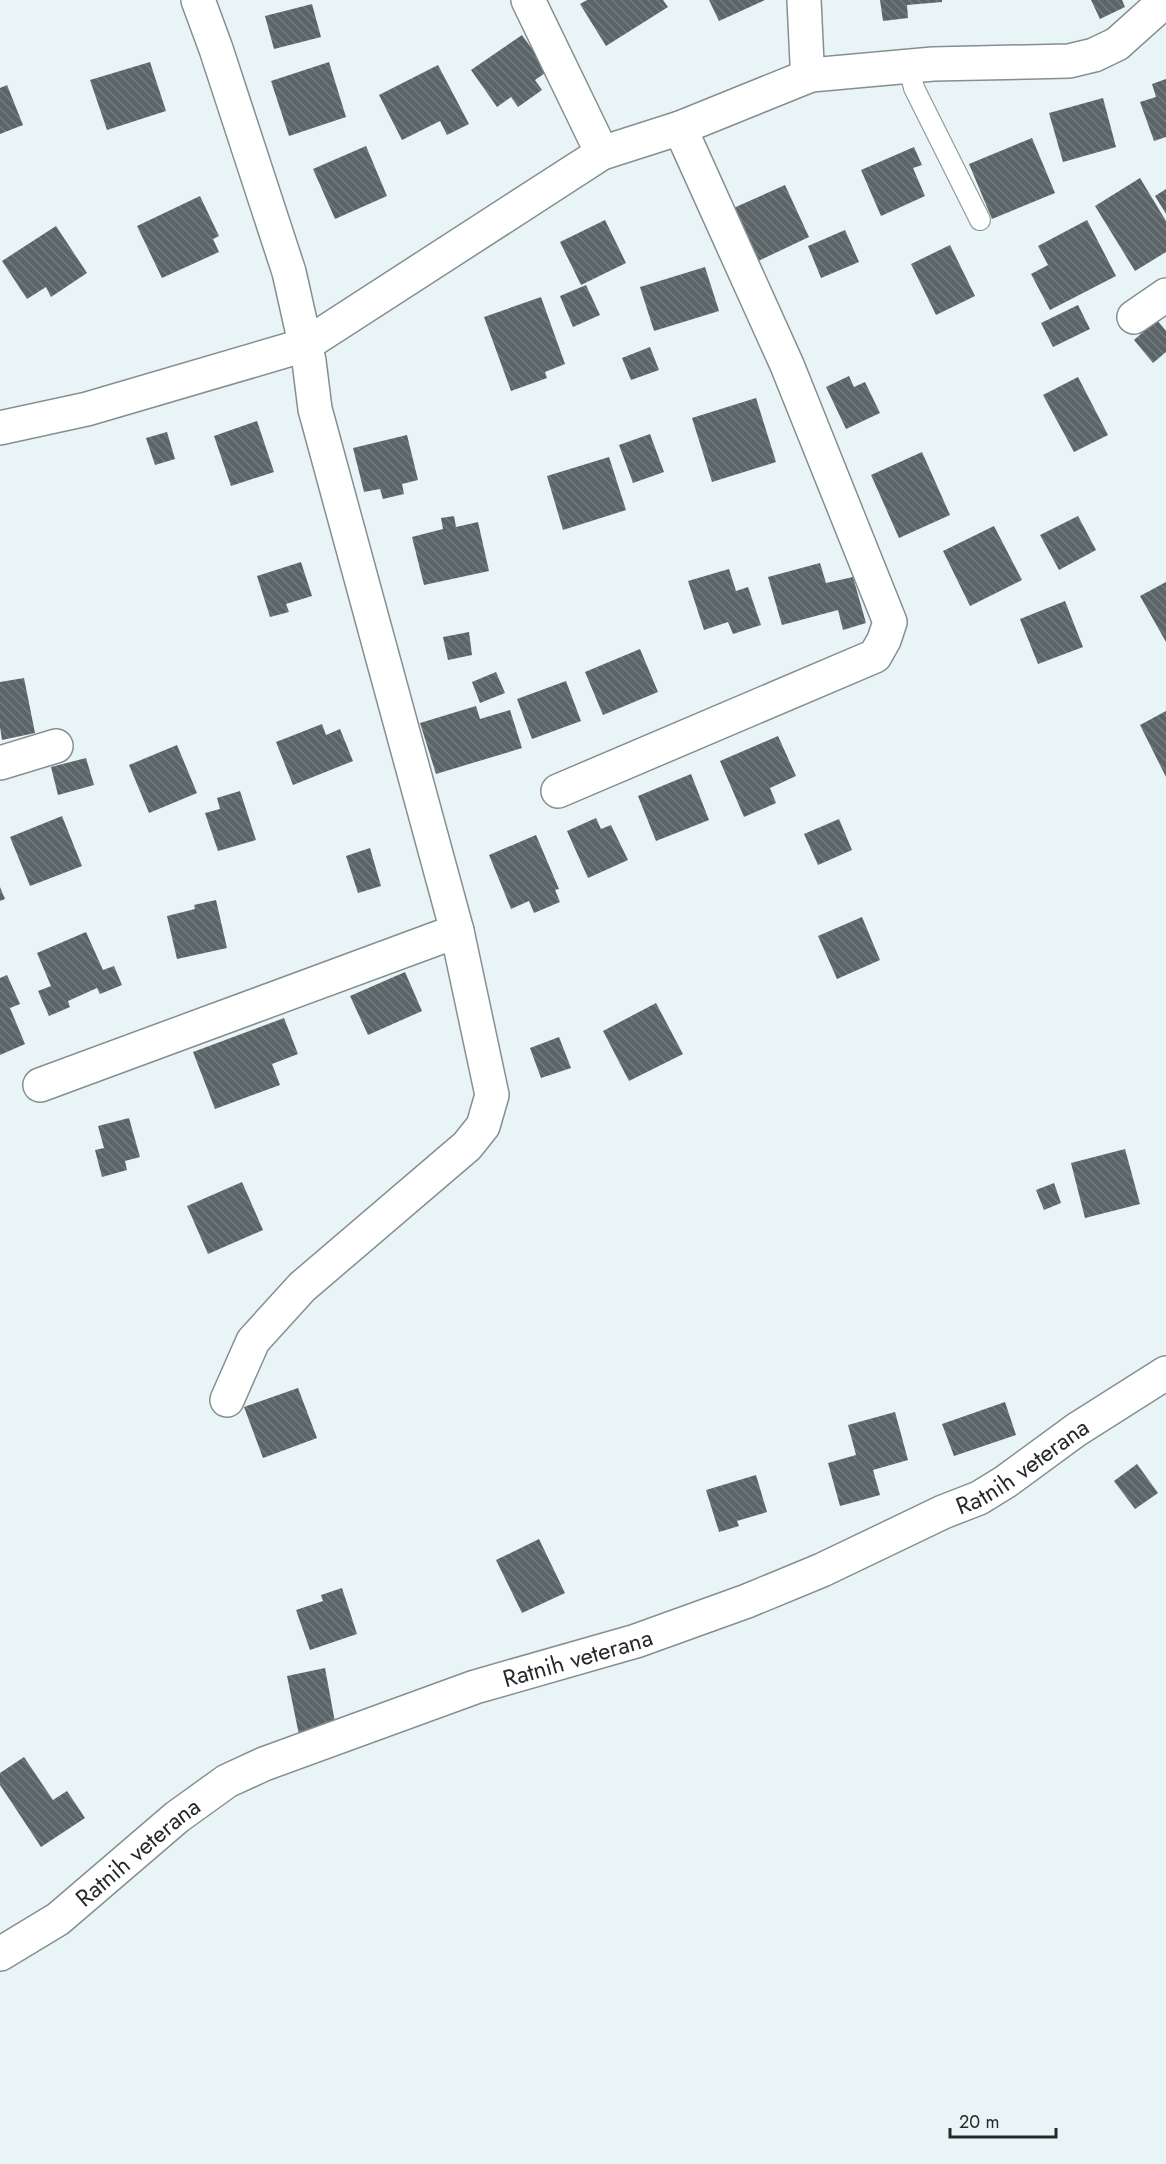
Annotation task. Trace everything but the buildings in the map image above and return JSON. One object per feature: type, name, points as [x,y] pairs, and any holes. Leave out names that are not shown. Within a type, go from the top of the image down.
[{"type":"street","points":[[198,0],[289,273],[321,430],[457,931],[492,1095],[483,1126],[467,1146],[302,1287],[253,1341],[227,1400]]},
{"type":"street","points":[[528,0],[602,153]]},
{"type":"street","points":[[804,0],[807,63],[811,75]]},
{"type":"street","points":[[0,429],[87,409],[305,345],[602,153],[680,128],[811,75],[909,66],[1069,61],[1094,55],[1117,44],[1166,0]]},
{"type":"street","points":[[558,791],[875,656],[890,622],[787,365],[680,128]]},
{"type":"street","points":[[1134,317],[1166,295]]},
{"type":"street","points":[[0,763],[56,747]]},
{"type":"street","points":[[40,1085],[457,931]]},
{"type":"street","name":"Ratnih veterana","points":[[0,1954],[58,1919],[177,1817],[227,1781],[264,1764],[475,1687],[636,1641],[747,1601],[822,1570],[943,1512],[979,1498],[1005,1482],[1076,1430],[1166,1373]]},
{"type":"lane","points":[[909,66],[914,88],[980,220]]}]
